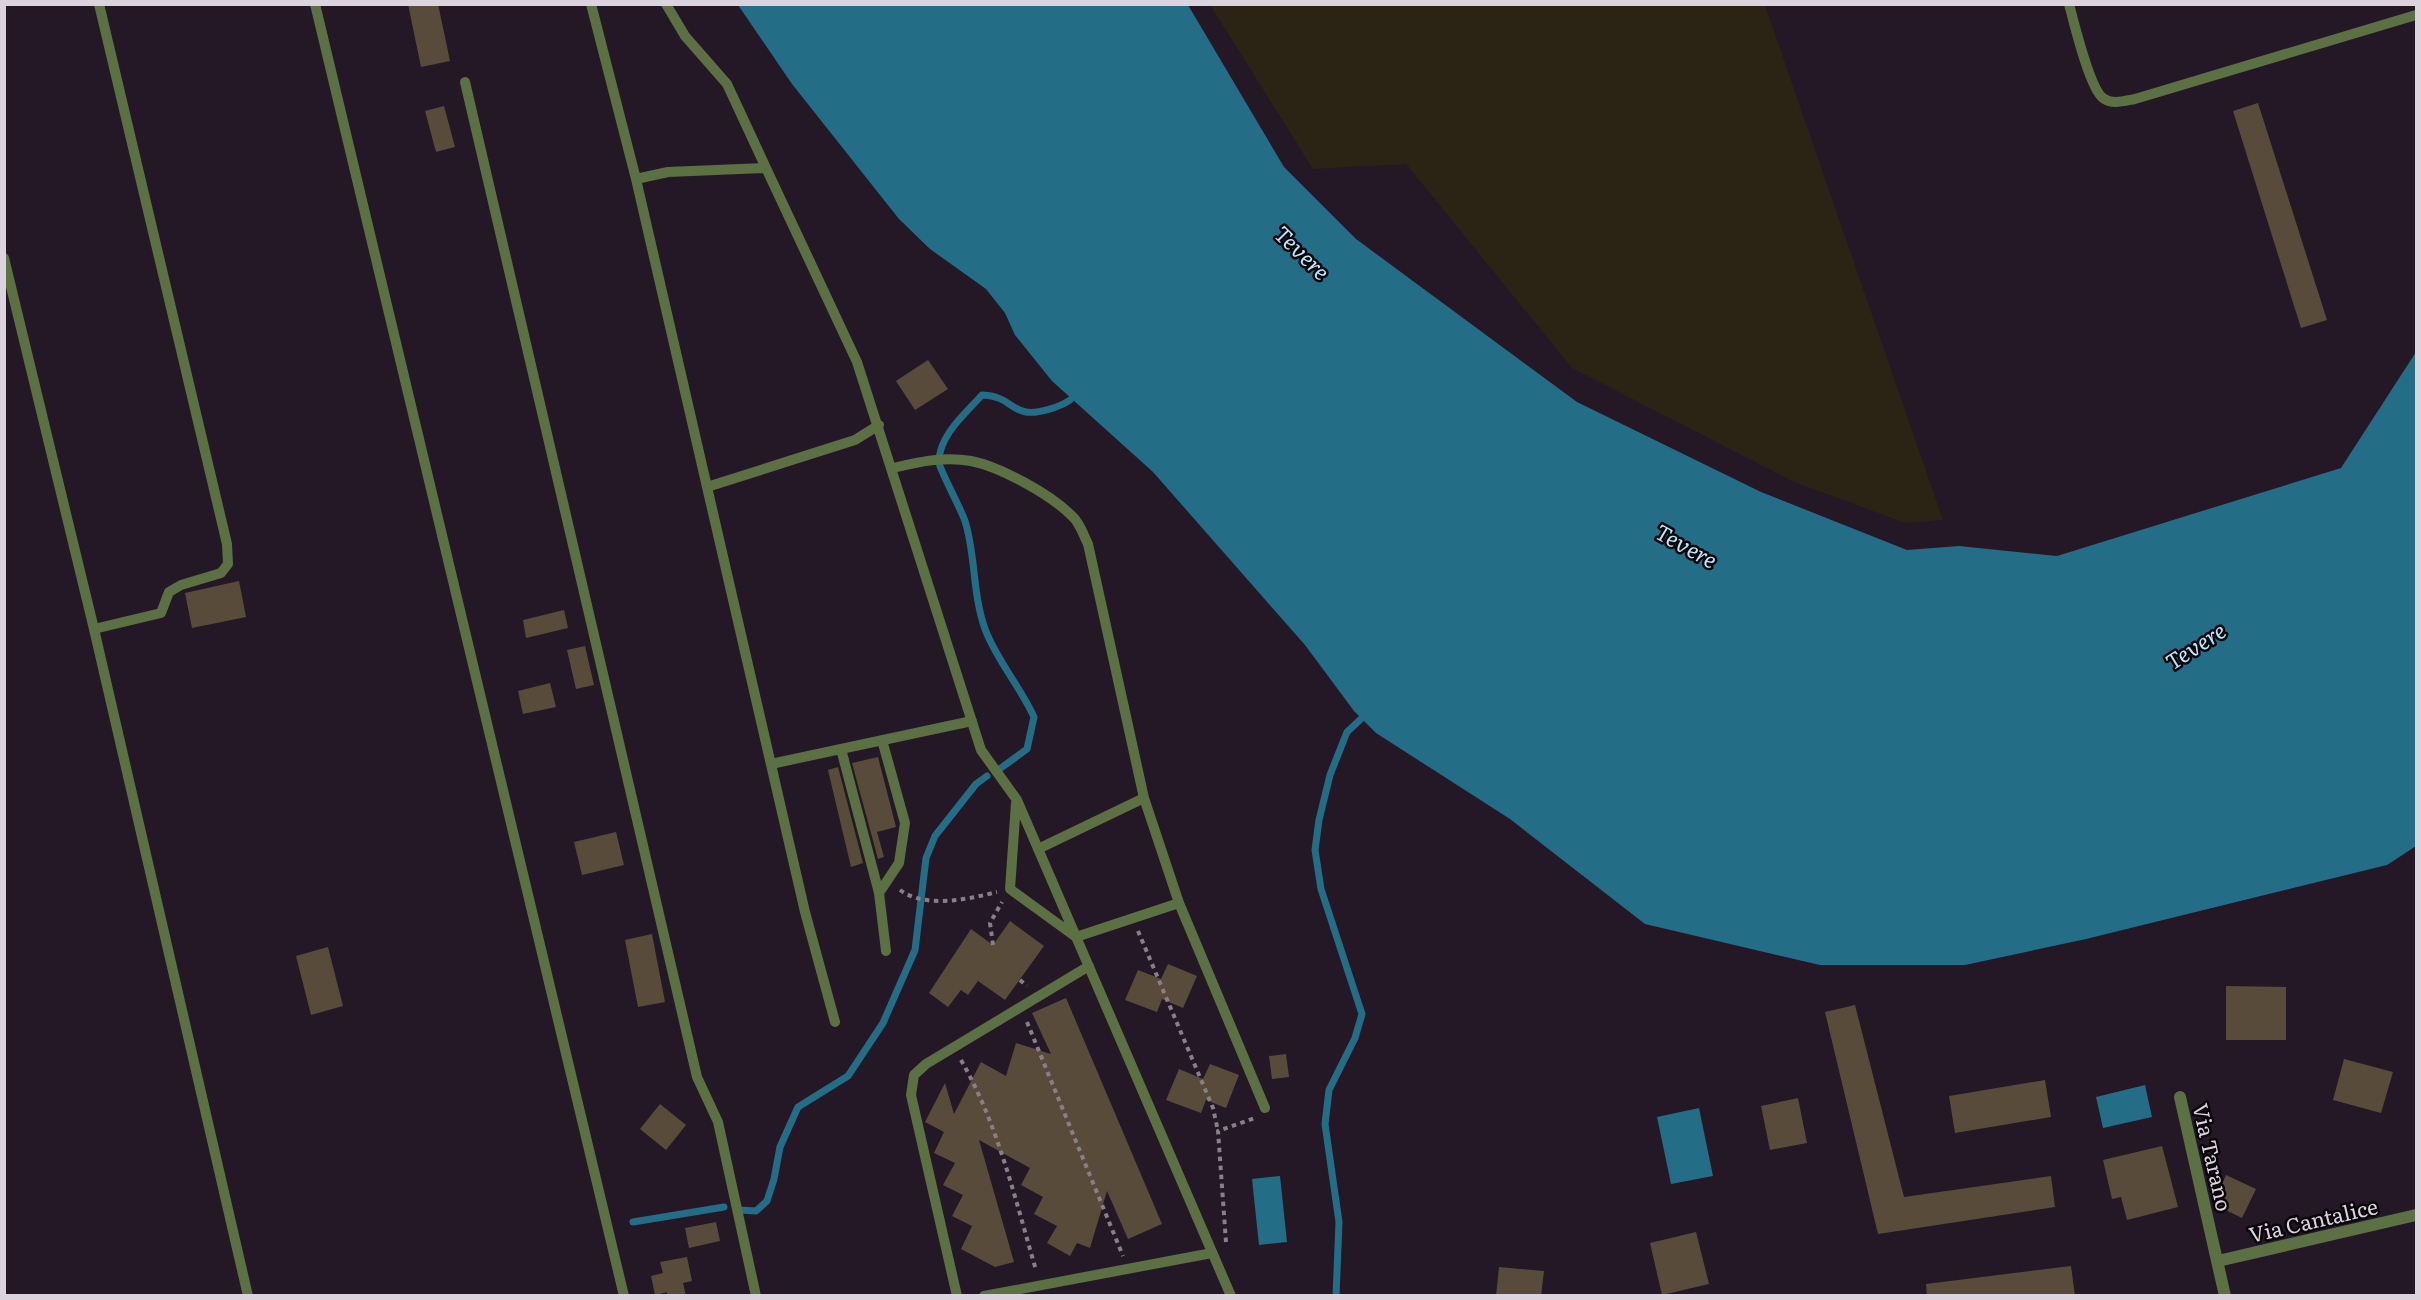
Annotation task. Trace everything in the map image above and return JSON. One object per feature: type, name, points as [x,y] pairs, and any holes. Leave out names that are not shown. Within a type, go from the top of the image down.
[{"type":"street","name":"Via Tarano","points":[[2180,1097],[2225,1296]]},
{"type":"street","name":"Via Cantalice","points":[[2218,1261],[2416,1215]]},
{"type":"lane","points":[[94,629],[161,613],[169,592],[181,585],[221,573],[228,564],[227,544],[99,4]]},
{"type":"lane","points":[[315,4],[624,1296]]},
{"type":"lane","points":[[591,4],[636,179],[805,912],[835,1022]]},
{"type":"lane","points":[[666,4],[685,36],[727,84],[857,362],[893,468],[981,750],[1017,800],[1231,1296]]},
{"type":"lane","points":[[2069,4],[2094,88],[2104,99],[2114,102],[2135,99],[2416,15]]},
{"type":"lane","points":[[465,82],[698,1077],[717,1122],[756,1296]]},
{"type":"lane","points":[[636,179],[668,172],[766,168]]},
{"type":"lane","points":[[4,258],[94,629],[248,1296]]},
{"type":"lane","points":[[707,487],[855,440],[879,425]]},
{"type":"lane","points":[[893,468],[921,461],[947,459],[971,461],[1028,486],[1072,516],[1079,525],[1088,544],[1144,798],[1179,903],[1265,1108]]},
{"type":"lane","points":[[771,764],[972,721]]},
{"type":"lane","points":[[879,893],[899,863],[905,823],[882,740]]},
{"type":"lane","points":[[841,749],[879,893],[886,951]]},
{"type":"lane","points":[[1038,849],[1144,798]]},
{"type":"lane","points":[[1017,800],[1010,889],[1076,937]]},
{"type":"lane","points":[[1076,937],[1179,903]]},
{"type":"lane","points":[[957,1296],[910,1095],[914,1076],[926,1064],[1089,966]]},
{"type":"lane","points":[[984,1296],[1212,1253]]},
{"type":"lane","points":[[1223,1296],[1225,1279]]},
{"type":"path","points":[[904,893],[934,900],[961,902],[1010,889]]},
{"type":"path","points":[[993,945],[990,923],[1010,889]]},
{"type":"path","points":[[1133,919],[1213,1108],[1218,1131],[1226,1245]]},
{"type":"path","points":[[1021,1007],[1117,1237],[1127,1269]]},
{"type":"path","points":[[954,1047],[977,1088],[1008,1173],[1041,1285]]},
{"type":"path","points":[[1218,1131],[1254,1119],[1265,1108]]},
{"type":"shaded area","points":[[1210,5],[1765,5],[1943,520],[1905,523],[1794,482],[1572,368],[1406,164],[1313,169]]},
{"type":"water","name":"Tevere","points":[[738,5],[1188,5],[1284,167],[1356,239],[1577,402],[1761,492],[1907,550],[1959,546],[2057,556],[2341,468],[2416,352],[2416,846],[2387,865],[2086,939],[1965,965],[1820,965],[1645,924],[1510,819],[1376,733],[1354,711],[1305,645],[1153,472],[1052,381],[1015,335],[1005,313],[986,289],[930,249],[899,219],[792,84]]},
{"type":"water","points":[[2145,1085],[2152,1117],[2103,1128],[2096,1097]]},
{"type":"water","points":[[1699,1108],[1713,1176],[1671,1184],[1657,1117]]},
{"type":"water","points":[[1280,1176],[1287,1242],[1259,1245],[1252,1179]]},
{"type":"building","points":[[408,4],[438,4],[450,61],[421,67]]},
{"type":"building","points":[[2258,103],[2327,320],[2301,328],[2233,111]]},
{"type":"building","points":[[444,106],[455,147],[436,152],[425,111]]},
{"type":"building","points":[[928,360],[948,389],[915,410],[896,381]]},
{"type":"building","points":[[239,581],[246,617],[192,628],[185,593]]},
{"type":"building","points":[[564,610],[568,628],[526,638],[523,620]]},
{"type":"building","points":[[585,646],[594,685],[576,689],[567,650]]},
{"type":"building","points":[[550,683],[556,707],[523,714],[518,691]]},
{"type":"building","points":[[878,757],[896,827],[877,832],[884,857],[878,859],[852,763]]},
{"type":"building","points":[[838,767],[863,863],[851,867],[828,770]]},
{"type":"building","points":[[616,832],[624,865],[582,875],[574,842]]},
{"type":"building","points":[[1010,921],[1044,946],[1005,1000],[978,981],[968,995],[961,990],[948,1007],[929,993],[971,929],[993,945]]},
{"type":"building","points":[[652,934],[665,1002],[638,1007],[625,940]]},
{"type":"building","points":[[328,947],[343,1006],[311,1015],[296,956]]},
{"type":"building","points":[[1168,964],[1197,976],[1183,1008],[1162,999],[1157,1012],[1125,1000],[1138,970],[1161,979]]},
{"type":"building","points":[[2226,986],[2286,987],[2286,1040],[2226,1040]]},
{"type":"building","points":[[1066,998],[1162,1224],[1128,1239],[1107,1191],[1090,1248],[1077,1243],[1070,1256],[1047,1243],[1057,1226],[1034,1214],[1043,1197],[1021,1185],[1030,1168],[979,1140],[1014,1262],[995,1267],[961,1249],[972,1226],[952,1216],[963,1195],[943,1185],[955,1163],[934,1153],[944,1132],[925,1122],[945,1083],[954,1114],[981,1062],[1006,1076],[1016,1043],[1051,1054],[1032,1013]]},
{"type":"building","points":[[1855,1005],[1904,1197],[2051,1176],[2055,1207],[1878,1234],[1825,1012]]},
{"type":"building","points":[[1286,1054],[1289,1077],[1272,1079],[1269,1056]]},
{"type":"building","points":[[2344,1059],[2393,1072],[2381,1113],[2333,1100]]},
{"type":"building","points":[[1210,1064],[1239,1075],[1226,1108],[1206,1100],[1201,1113],[1166,1100],[1179,1069],[1203,1079]]},
{"type":"building","points":[[2045,1080],[2051,1117],[1955,1133],[1949,1096]]},
{"type":"building","points":[[1798,1098],[1807,1143],[1770,1150],[1761,1106]]},
{"type":"building","points":[[660,1104],[686,1125],[666,1150],[640,1129]]},
{"type":"building","points":[[2162,1146],[2178,1207],[2127,1220],[2121,1197],[2112,1199],[2103,1160]]},
{"type":"building","points":[[2226,1175],[2256,1189],[2242,1218],[2213,1204]]},
{"type":"building","points":[[716,1222],[720,1241],[689,1248],[685,1228]]},
{"type":"building","points":[[1696,1232],[1709,1284],[1662,1295],[1650,1243]]},
{"type":"building","points":[[687,1257],[692,1281],[683,1283],[686,1296],[667,1295],[667,1292],[655,1295],[651,1276],[663,1273],[660,1262]]},
{"type":"building","points":[[2071,1266],[2075,1296],[1927,1296],[1926,1284]]},
{"type":"building","points":[[1499,1267],[1544,1271],[1541,1296],[1496,1296]]},
{"type":"waterway","points":[[1001,768],[1027,749],[1034,717],[985,629],[965,521],[940,467],[940,453],[948,434],[982,395],[1003,400],[1026,412],[1049,409],[1070,400]]},
{"type":"waterway","points":[[1336,1296],[1339,1222],[1325,1124],[1329,1090],[1355,1038],[1362,1014],[1321,889],[1315,850],[1319,820],[1330,775],[1347,732],[1362,718]]},
{"type":"waterway","points":[[740,1210],[756,1211],[767,1201],[780,1147],[798,1107],[848,1076],[883,1023],[915,950],[926,858],[935,836],[976,784],[987,776]]},
{"type":"waterway","points":[[633,1222],[724,1207]]}]
